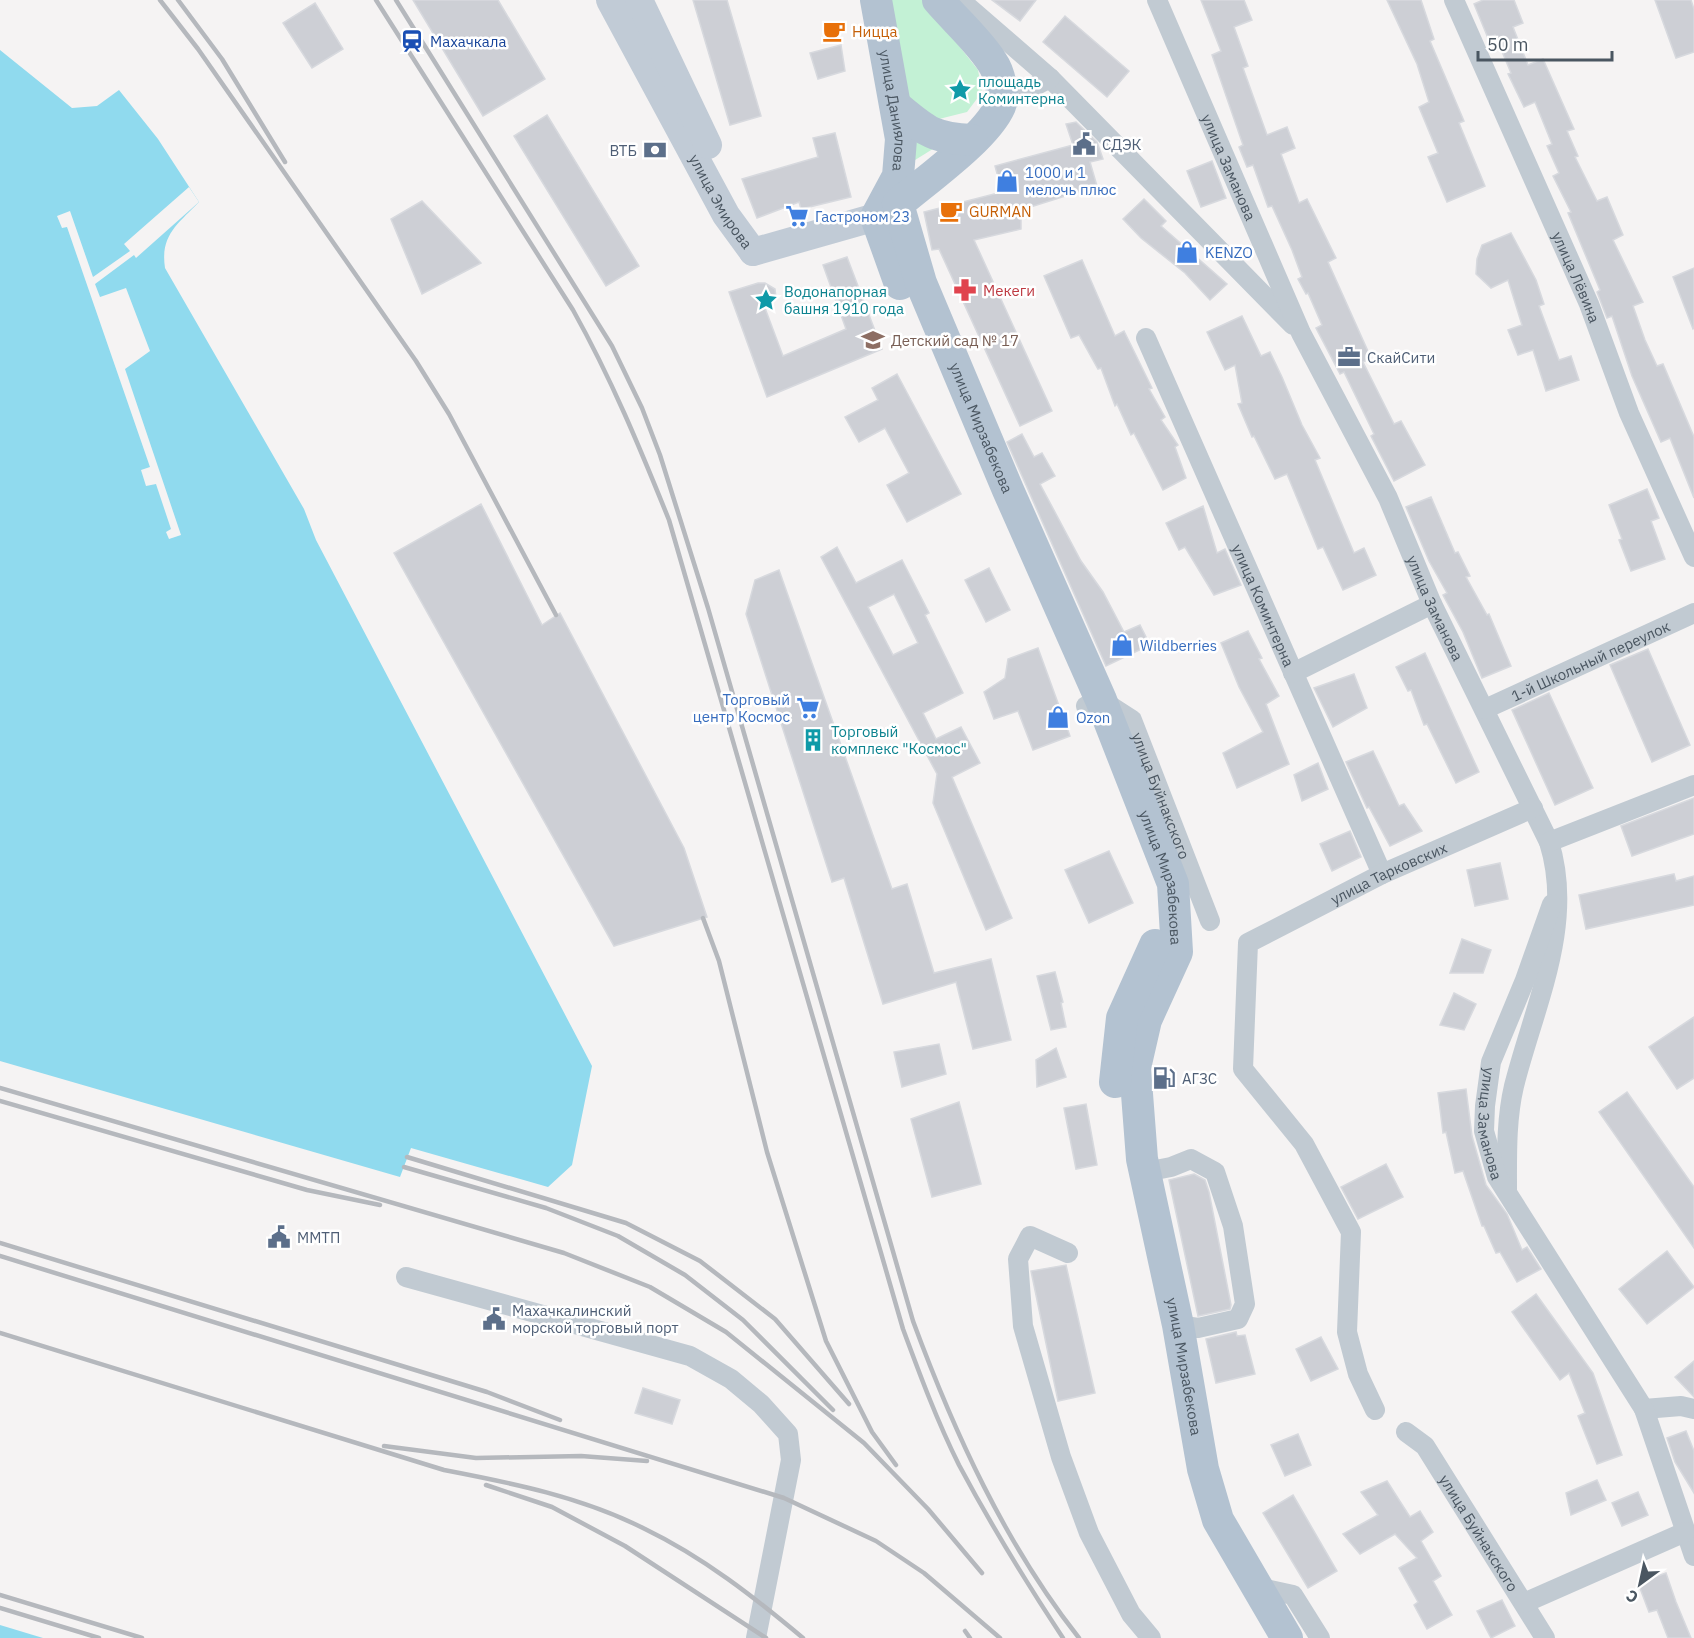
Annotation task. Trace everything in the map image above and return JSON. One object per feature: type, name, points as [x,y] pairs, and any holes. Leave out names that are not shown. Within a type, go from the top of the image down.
[{"type":"main road","name":"улица Даниялова","points":[[876,0],[901,139],[898,176],[887,210]]},
{"type":"main road","points":[[938,0],[993,62],[1000,84],[1001,104]]},
{"type":"main road","name":"улица Даниялова","points":[[887,210],[972,140],[988,124],[1001,104]]},
{"type":"main road","points":[[897,107],[922,128],[942,139],[972,140]]},
{"type":"main road","name":"улица Мирзабекова","points":[[887,210],[921,283],[1008,490],[1093,703],[1173,884],[1176,952],[1146,1020],[1135,1068],[1145,1172],[1178,1325],[1203,1469],[1218,1520],[1287,1638]]},
{"type":"main road","name":"улица Мирзабекова","points":[[1093,703],[1156,889],[1155,948],[1122,1018],[1115,1068],[1115,1096],[1123,1162],[1159,1329],[1185,1472],[1203,1526],[1236,1592],[1263,1638]]},
{"type":"street","name":"улица Эмирова","points":[[610,0],[726,215],[753,252]]},
{"type":"street","name":"улица Эмирова","points":[[639,0],[737,206],[753,252]]},
{"type":"street","name":"улица Заманова","points":[[960,0],[1050,78],[1301,333]]},
{"type":"street","name":"улица Заманова","points":[[1157,0],[1301,333],[1388,498],[1432,604],[1533,808],[1556,863],[1558,887],[1555,943],[1514,1088],[1508,1124],[1507,1190]]},
{"type":"street","name":"улица Лёвина","points":[[1454,0],[1588,304],[1629,413],[1694,557]]},
{"type":"street","points":[[1001,104],[1050,78]]},
{"type":"street","points":[[753,252],[887,210]]},
{"type":"street","name":"улица Коминтерна","points":[[1146,338],[1382,874]]},
{"type":"street","points":[[1293,673],[1432,604]]},
{"type":"street","name":"1-й Школьный переулок","points":[[1485,709],[1694,613]]},
{"type":"street","name":"улица Буйнакского","points":[[1093,703],[1132,720],[1210,921]]},
{"type":"street","points":[[1549,842],[1694,785]]},
{"type":"street","name":"улица Тарковских","points":[[1375,1410],[1358,1374],[1347,1332],[1351,1232],[1304,1144],[1243,1069],[1248,943],[1382,874],[1533,808]]},
{"type":"street","name":"улица Заманова","points":[[1558,887],[1525,980],[1491,1062],[1487,1082],[1484,1131],[1497,1177],[1644,1409],[1694,1556]]},
{"type":"street","points":[[1145,1172],[1171,1167],[1191,1159],[1215,1172],[1233,1226],[1245,1304],[1238,1319],[1198,1328],[1178,1325]]},
{"type":"street","points":[[1068,1253],[1030,1236],[1018,1259],[1023,1326],[1061,1457],[1089,1533],[1131,1614],[1150,1638]]},
{"type":"street","points":[[406,1277],[690,1356],[731,1379],[761,1404],[788,1434],[791,1460],[765,1606],[756,1638]]},
{"type":"street","points":[[1644,1409],[1681,1406],[1694,1409]]},
{"type":"street","name":"улица Буйнакского","points":[[1406,1432],[1425,1446],[1545,1638]]},
{"type":"street","points":[[1524,1604],[1685,1532]]},
{"type":"street","points":[[1257,1587],[1293,1595],[1320,1638]]},
{"type":"green space","points":[[888,0],[923,0],[978,70],[982,92],[967,112],[935,120],[907,98]]},
{"type":"green space","points":[[910,128],[936,147],[907,165]]},
{"type":"water","points":[[0,50],[72,108],[97,106],[119,90],[158,139],[199,202],[168,238],[164,257],[165,268],[304,509],[316,540],[592,1066],[572,1165],[548,1187],[411,1148],[400,1177],[0,1061]]},
{"type":"water","points":[[0,1625],[43,1638],[0,1638]]},
{"type":"pier","points":[[189,187],[199,202],[136,258],[134,255],[95,284],[100,297],[126,288],[150,351],[125,369],[181,535],[169,539],[166,532],[171,529],[156,484],[146,486],[141,470],[150,467],[67,227],[62,228],[57,216],[70,211],[93,277],[130,251],[124,244]]},
{"type":"building","name":"Махачкала","points":[[413,0],[498,0],[545,79],[483,116]]},
{"type":"building","points":[[693,0],[727,0],[761,116],[730,125]]},
{"type":"building","points":[[992,0],[1036,0],[1020,21]]},
{"type":"building","points":[[1201,0],[1244,0],[1252,20],[1234,27],[1248,66],[1243,68],[1267,135],[1287,127],[1295,148],[1281,154],[1299,203],[1307,199],[1336,258],[1328,262],[1371,358],[1363,362],[1394,424],[1401,421],[1425,465],[1394,481],[1371,436],[1374,434],[1344,372],[1340,374],[1316,328],[1322,325],[1308,293],[1306,294],[1298,279],[1302,277],[1292,250],[1272,206],[1268,207],[1253,165],[1247,167],[1239,147],[1243,145],[1212,55],[1221,51]]},
{"type":"building","points":[[1387,0],[1421,0],[1434,39],[1430,41],[1464,121],[1459,123],[1485,186],[1447,202],[1428,157],[1438,153],[1419,107],[1429,102],[1417,64]]},
{"type":"building","points":[[1483,0],[1514,0],[1523,23],[1513,27],[1528,65],[1543,59],[1574,129],[1567,131],[1578,156],[1575,157],[1597,201],[1607,197],[1623,235],[1613,240],[1643,302],[1633,306],[1645,340],[1657,366],[1663,364],[1694,437],[1694,498],[1670,438],[1661,442],[1632,376],[1612,316],[1607,318],[1597,292],[1600,290],[1568,213],[1571,212],[1553,176],[1559,173],[1547,146],[1552,144],[1535,102],[1524,107],[1508,74],[1511,73],[1495,35],[1488,38],[1474,4]]},
{"type":"building","points":[[1655,0],[1691,0],[1694,9],[1694,52],[1676,58]]},
{"type":"building","points":[[315,3],[343,49],[312,68],[283,23]]},
{"type":"building","points":[[1065,16],[1129,71],[1107,97],[1043,42]]},
{"type":"building","points":[[841,45],[845,71],[818,79],[810,53]]},
{"type":"building","points":[[547,115],[639,266],[606,286],[514,136]]},
{"type":"building","points":[[1076,122],[1097,142],[1103,159],[1090,162],[1097,186],[1021,210],[1021,229],[974,240],[1052,411],[1020,426],[939,249],[932,250],[924,212],[1002,192],[995,166],[1073,145],[1066,124]]},
{"type":"building","points":[[835,133],[851,197],[801,209],[799,202],[757,218],[742,179],[818,157],[813,138]]},
{"type":"building","points":[[1212,161],[1226,198],[1201,207],[1187,171]]},
{"type":"building","points":[[1144,199],[1166,221],[1161,226],[1227,284],[1210,300],[1185,273],[1141,238],[1123,219]]},
{"type":"building","points":[[422,201],[481,263],[422,294],[391,219]]},
{"type":"building","points":[[1511,233],[1536,280],[1544,304],[1539,306],[1559,360],[1571,356],[1579,380],[1546,391],[1533,350],[1518,355],[1508,330],[1522,325],[1508,280],[1491,288],[1476,274],[1477,259],[1482,245]]},
{"type":"building","points":[[847,257],[882,349],[767,397],[729,292],[758,283],[765,283],[775,289],[776,298],[765,308],[783,356],[846,329],[823,265]]},
{"type":"building","points":[[1082,260],[1115,336],[1124,331],[1152,388],[1149,389],[1165,417],[1161,420],[1178,445],[1175,447],[1186,478],[1163,490],[1134,433],[1131,435],[1117,404],[1115,406],[1101,368],[1098,369],[1079,335],[1071,338],[1044,276]]},
{"type":"building","points":[[1694,268],[1694,328],[1693,329],[1673,277]]},
{"type":"building","points":[[1242,316],[1261,356],[1270,352],[1282,377],[1302,425],[1320,458],[1315,460],[1354,553],[1364,548],[1376,575],[1343,590],[1323,547],[1318,549],[1287,474],[1275,479],[1254,436],[1252,437],[1238,404],[1242,403],[1235,365],[1225,370],[1207,332]]},
{"type":"building","points":[[897,374],[961,494],[907,522],[887,485],[909,473],[885,428],[859,442],[845,417],[878,400],[872,388]]},
{"type":"building","points":[[1022,434],[1034,457],[1042,453],[1055,476],[1040,484],[1081,561],[1103,592],[1124,632],[1140,625],[1150,645],[1106,666],[1007,442]]},
{"type":"building","points":[[1647,489],[1659,518],[1651,521],[1665,559],[1631,571],[1609,505]]},
{"type":"building","points":[[1431,497],[1455,553],[1458,552],[1470,576],[1466,577],[1487,615],[1489,614],[1511,666],[1482,678],[1463,632],[1443,595],[1447,593],[1429,561],[1406,507]]},
{"type":"building","points":[[481,504],[542,625],[560,613],[684,848],[707,917],[614,946],[394,553]]},
{"type":"building","points":[[1203,506],[1217,553],[1225,549],[1241,585],[1214,595],[1185,547],[1179,550],[1166,523]]},
{"type":"building","points":[[837,547],[856,583],[902,560],[929,613],[925,615],[963,693],[923,713],[936,739],[961,727],[980,763],[952,777],[1012,918],[986,930],[933,803],[937,774],[821,557]],"holes":[[[894,594],[918,643],[893,655],[868,607]]]},
{"type":"building","points":[[989,568],[1010,610],[986,622],[965,580]]},
{"type":"building","points":[[779,570],[892,889],[907,884],[934,973],[991,959],[1011,1040],[973,1049],[956,982],[883,1004],[844,878],[832,882],[746,614],[755,580]]},
{"type":"building","points":[[1248,631],[1262,658],[1259,659],[1279,696],[1266,704],[1289,764],[1237,788],[1223,753],[1263,732],[1239,687],[1221,643]]},
{"type":"building","points":[[1038,648],[1070,736],[1033,750],[1018,711],[994,719],[984,692],[1005,678],[1008,659]]},
{"type":"building","points":[[1648,649],[1690,745],[1652,762],[1610,665]]},
{"type":"building","points":[[1425,653],[1479,772],[1456,783],[1427,724],[1424,725],[1411,690],[1408,691],[1396,667]]},
{"type":"building","points":[[1354,674],[1367,708],[1333,727],[1314,688]]},
{"type":"building","points":[[1549,693],[1593,788],[1555,805],[1512,710]]},
{"type":"building","points":[[1373,751],[1399,806],[1404,804],[1422,831],[1390,846],[1369,807],[1367,808],[1346,762]]},
{"type":"building","points":[[1318,763],[1328,789],[1302,801],[1294,775]]},
{"type":"building","points":[[1694,798],[1694,834],[1632,856],[1621,826]]},
{"type":"building","points":[[1350,831],[1361,857],[1332,871],[1320,844]]},
{"type":"building","points":[[1109,851],[1133,903],[1089,923],[1065,870]]},
{"type":"building","points":[[1500,863],[1508,899],[1475,906],[1467,870]]},
{"type":"building","points":[[1674,874],[1676,881],[1694,876],[1694,905],[1586,929],[1579,895]]},
{"type":"building","points":[[1462,939],[1491,950],[1483,973],[1450,973]]},
{"type":"building","points":[[1055,972],[1063,1002],[1061,1003],[1066,1027],[1051,1030],[1037,976]]},
{"type":"building","points":[[1454,993],[1476,1004],[1464,1030],[1440,1025]]},
{"type":"building","points":[[1694,1017],[1694,1078],[1677,1089],[1649,1047]]},
{"type":"building","points":[[939,1044],[946,1074],[902,1087],[894,1052]]},
{"type":"building","points":[[1056,1048],[1066,1077],[1037,1087],[1036,1060]]},
{"type":"building","points":[[1466,1089],[1472,1136],[1486,1185],[1507,1214],[1522,1250],[1527,1247],[1541,1269],[1517,1282],[1500,1252],[1496,1253],[1482,1226],[1463,1171],[1455,1173],[1446,1132],[1443,1133],[1438,1093]]},
{"type":"building","points":[[1627,1092],[1694,1187],[1694,1248],[1599,1112]]},
{"type":"building","points":[[959,1102],[981,1184],[932,1197],[911,1119]]},
{"type":"building","points":[[1086,1104],[1097,1165],[1076,1169],[1064,1108]]},
{"type":"building","points":[[1386,1164],[1403,1197],[1358,1219],[1341,1187]]},
{"type":"building","points":[[1194,1174],[1205,1180],[1209,1192],[1231,1305],[1230,1309],[1198,1316],[1169,1180]]},
{"type":"building","points":[[1667,1251],[1694,1287],[1647,1324],[1619,1289]]},
{"type":"building","points":[[1066,1265],[1095,1393],[1058,1401],[1031,1271]]},
{"type":"building","points":[[1536,1294],[1593,1373],[1622,1455],[1597,1464],[1578,1416],[1585,1413],[1569,1373],[1560,1380],[1512,1312]]},
{"type":"building","points":[[1236,1332],[1237,1336],[1245,1335],[1255,1374],[1216,1383],[1206,1339]]},
{"type":"building","points":[[1321,1337],[1338,1369],[1311,1381],[1296,1349]]},
{"type":"building","points":[[1694,1361],[1694,1397],[1675,1377]]},
{"type":"building","points":[[643,1388],[680,1400],[672,1424],[635,1413]]},
{"type":"building","points":[[1686,1431],[1694,1451],[1694,1493],[1675,1462],[1667,1438]]},
{"type":"building","points":[[1298,1434],[1311,1465],[1285,1476],[1271,1445]]},
{"type":"building","points":[[1597,1480],[1606,1500],[1571,1515],[1566,1493]]},
{"type":"building","points":[[1387,1481],[1410,1517],[1420,1511],[1433,1532],[1421,1541],[1441,1576],[1433,1581],[1452,1615],[1427,1629],[1414,1605],[1418,1602],[1399,1568],[1417,1558],[1395,1534],[1360,1554],[1343,1534],[1378,1515],[1361,1492]]},
{"type":"building","points":[[1638,1492],[1648,1515],[1622,1526],[1612,1503]]},
{"type":"building","points":[[1293,1495],[1337,1571],[1308,1588],[1263,1513]]},
{"type":"building","points":[[1666,1573],[1691,1638],[1668,1638],[1657,1610],[1649,1612],[1638,1583]]},
{"type":"building","points":[[1502,1600],[1515,1626],[1491,1638],[1477,1611]]},
{"type":"railway","points":[[160,0],[198,49],[416,361],[449,414],[556,615]]},
{"type":"railway","points":[[178,0],[222,59],[285,162]]},
{"type":"railway","points":[[376,0],[573,310],[612,387],[647,466],[669,520],[903,1329],[922,1381],[959,1465],[1009,1553],[1063,1638]]},
{"type":"railway","points":[[396,0],[612,346],[642,408],[660,455],[708,608],[913,1321],[946,1404],[984,1486],[1028,1564],[1052,1602],[1079,1638]]},
{"type":"railway","points":[[703,918],[719,961],[767,1152],[826,1341],[872,1432],[896,1465]]},
{"type":"railway","points":[[0,1088],[564,1253],[650,1287],[726,1332],[864,1443],[928,1509],[982,1573]]},
{"type":"railway","points":[[0,1101],[307,1190],[380,1205]]},
{"type":"railway","points":[[407,1157],[626,1223],[700,1261],[775,1319],[849,1404]]},
{"type":"railway","points":[[404,1167],[546,1208],[618,1236],[685,1275],[743,1320],[833,1410]]},
{"type":"railway","points":[[0,1243],[487,1392],[560,1420]]},
{"type":"railway","points":[[0,1256],[784,1498],[876,1541],[924,1573],[1000,1638]]},
{"type":"railway","points":[[0,1333],[444,1470],[546,1492],[597,1508],[645,1529],[708,1565],[803,1638]]},
{"type":"railway","points":[[384,1446],[476,1458],[581,1456],[647,1461]]},
{"type":"railway","points":[[486,1485],[552,1507],[625,1546],[766,1638]]},
{"type":"railway","points":[[0,1595],[142,1638]]},
{"type":"railway","points":[[0,1608],[99,1638]]},
{"type":"railway","points":[[965,1631],[970,1638]]},
{"type":"place","name":"Ницца","points":[[834,31]]},
{"type":"place","name":"Махачкала","points":[[412,41]]},
{"type":"place","name":"площадь Коминтерна","points":[[960,90]]},
{"type":"place","name":"СДЭК","points":[[1084,144]]},
{"type":"place","name":"ВТБ","points":[[655,150]]},
{"type":"place","name":"1000 и 1 мелочь плюс","points":[[1007,181]]},
{"type":"place","name":"GURMAN","points":[[951,211]]},
{"type":"place","name":"Гастроном 23","points":[[797,216]]},
{"type":"place","name":"KENZO","points":[[1187,252]]},
{"type":"place","name":"Мекеги","points":[[965,290]]},
{"type":"place","name":"Водонапорная башня 1910 года","points":[[766,300]]},
{"type":"place","name":"Детский сад № 17","points":[[873,340]]},
{"type":"place","name":"СкайСити","points":[[1349,357]]},
{"type":"place","name":"Wildberries","points":[[1122,645]]},
{"type":"place","name":"Торговый центр Космос","points":[[808,708]]},
{"type":"place","name":"Ozon","points":[[1058,717]]},
{"type":"place","name":"Торговый комплекс \"Космос\"","points":[[813,740]]},
{"type":"place","name":"АГЗС","points":[[1164,1078]]},
{"type":"place","name":"ММТП","points":[[279,1237]]},
{"type":"place","name":"Махачкалинский морской торговый порт","points":[[494,1319]]}]
